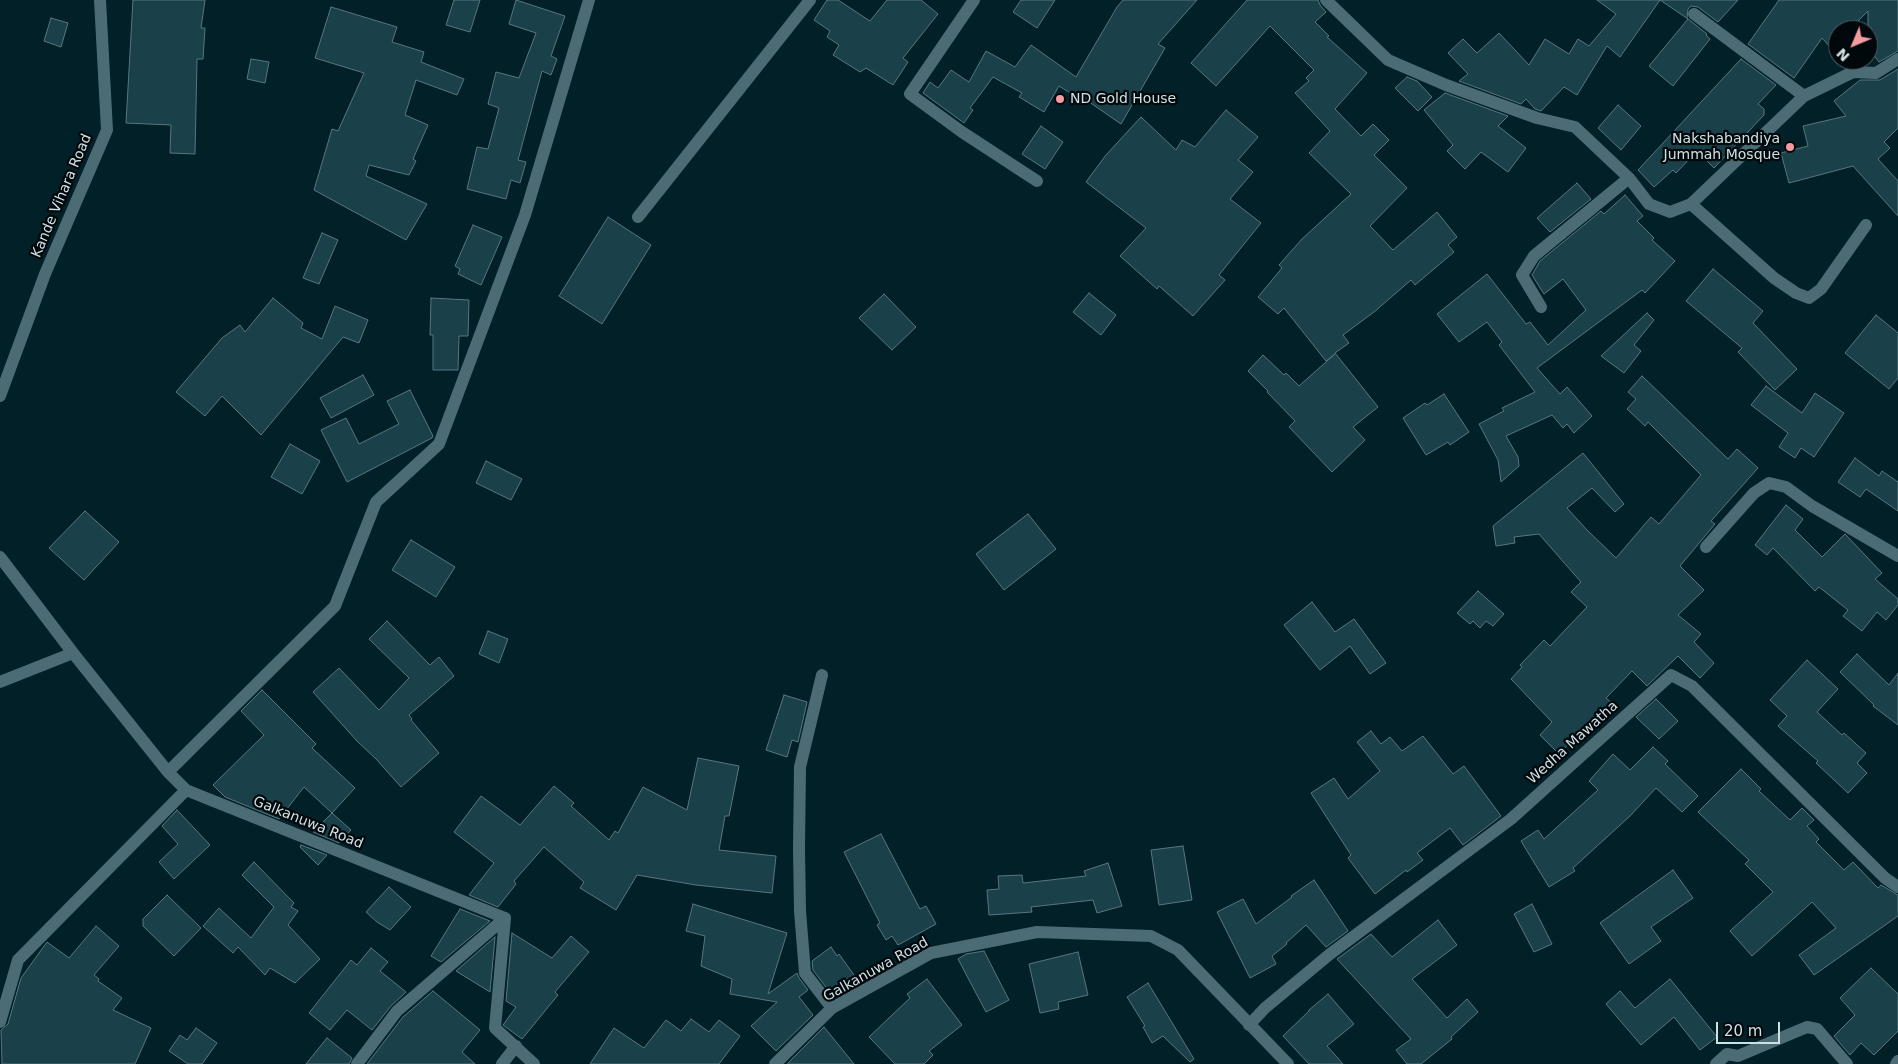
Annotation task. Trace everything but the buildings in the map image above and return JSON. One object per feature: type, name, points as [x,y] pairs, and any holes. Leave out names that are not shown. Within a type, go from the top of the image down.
[{"type":"street","name":"Kande Vihara Road","points":[[0,396],[46,274],[106,130],[100,0]]},
{"type":"street","points":[[168,772],[336,606],[376,502],[439,444],[525,215],[589,0]]},
{"type":"street","points":[[638,217],[810,0]]},
{"type":"street","points":[[1326,0],[1388,60],[1446,85],[1537,118],[1574,126],[1629,178],[1649,204],[1670,212],[1691,204],[1804,96],[1853,72],[1876,73],[1898,59]]},
{"type":"street","points":[[968,2],[910,94],[962,132],[1037,181]]},
{"type":"street","points":[[1694,14],[1804,96]]},
{"type":"street","points":[[1541,307],[1522,275],[1534,256],[1629,178]]},
{"type":"street","points":[[1691,204],[1774,278],[1796,293],[1809,298],[1822,289],[1866,225]]},
{"type":"street","points":[[1706,547],[1754,493],[1769,483],[1786,487],[1812,506],[1898,556]]},
{"type":"street","points":[[0,557],[73,653],[0,682]]},
{"type":"street","name":"Galkanuwa Road","points":[[73,653],[168,772],[186,790],[505,918]]},
{"type":"street","points":[[822,675],[800,767],[800,911],[805,973],[832,1008]]},
{"type":"street","name":"Wedha Mawatha","points":[[1250,1025],[1265,1008],[1330,954],[1511,819],[1671,676],[1692,686],[1885,878],[1898,887]]},
{"type":"street","points":[[0,1022],[18,960],[186,790]]},
{"type":"street","points":[[505,918],[495,1028],[534,1064]]},
{"type":"street","points":[[356,1064],[398,1011],[505,918]]},
{"type":"street","name":"Galkanuwa Road","points":[[775,1064],[832,1008],[931,953],[1037,932],[1151,936],[1178,950],[1288,1064]]},
{"type":"street","points":[[1716,1064],[1727,1054],[1738,1056],[1807,1026],[1817,1029],[1847,1064]]},
{"type":"street","points":[[502,1064],[516,1046]]},
{"type":"place","name":"ND Gold House","points":[[1060,99]]},
{"type":"place","name":"Nakshabandiya Jummah Mosque","points":[[1790,147]]}]
